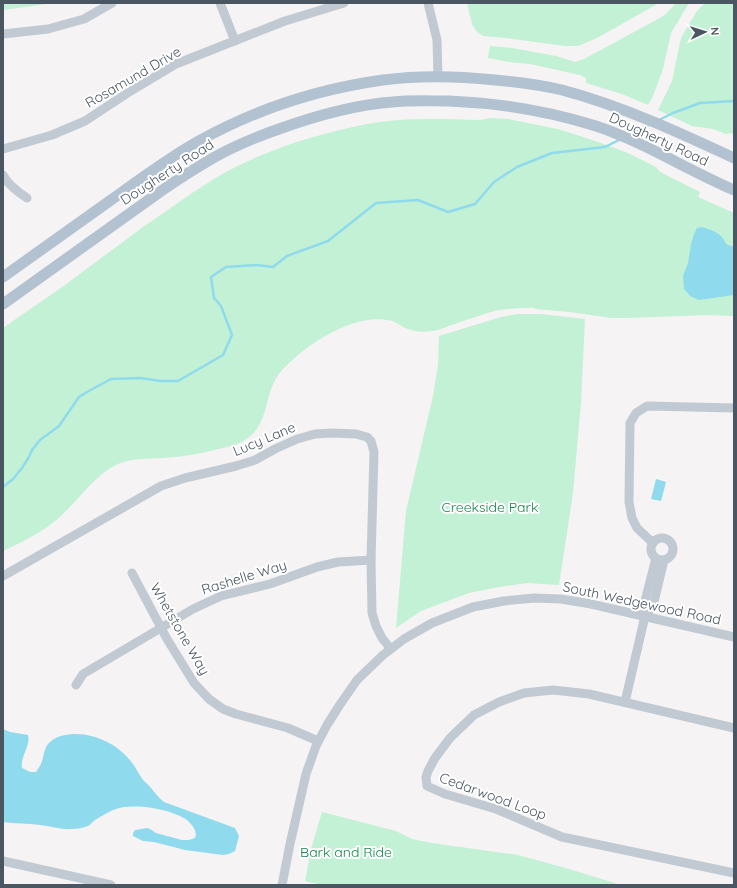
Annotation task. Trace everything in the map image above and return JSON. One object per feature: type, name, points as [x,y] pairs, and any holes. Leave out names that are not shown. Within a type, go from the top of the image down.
[{"type":"main road","name":"Dougherty Road","points":[[3,277],[158,167],[195,143],[240,120],[275,106],[336,88],[383,80],[438,77],[472,78],[536,85],[562,90],[630,112],[734,158]]},
{"type":"main road","name":"Dougherty Road","points":[[3,303],[188,173],[214,158],[256,137],[298,122],[343,110],[390,102],[476,102],[536,110],[596,126],[632,140],[734,190]]},
{"type":"street","points":[[3,34],[48,30],[84,19],[112,3]]},
{"type":"street","points":[[220,3],[235,41]]},
{"type":"street","name":"Rosamund Drive","points":[[3,149],[52,135],[85,121],[176,64],[285,21],[344,3]]},
{"type":"street","points":[[428,3],[437,40],[438,77]]},
{"type":"street","points":[[3,175],[6,182],[27,198]]},
{"type":"street","points":[[653,543],[637,528],[632,518],[629,502],[630,422],[636,413],[647,406],[734,408]]},
{"type":"street","name":"Lucy Lane","points":[[3,576],[161,486],[185,478],[255,460],[297,439],[314,434],[356,434],[367,437],[371,441],[374,452],[371,560],[372,613],[382,638],[391,649]]},
{"type":"street","points":[[662,538],[671,542],[673,552],[669,557],[660,559],[653,555],[651,549],[655,540],[662,538]]},
{"type":"street","points":[[625,702],[645,616],[644,604],[660,559]]},
{"type":"street","name":"Rashelle Way","points":[[76,685],[83,674],[193,609],[221,596],[270,584],[317,567],[338,562],[371,560]]},
{"type":"street","name":"Whetstone Way","points":[[132,573],[167,639],[194,683],[209,699],[223,709],[288,728],[318,741]]},
{"type":"street","name":"South Wedgewood Road","points":[[282,885],[306,774],[318,741],[326,725],[358,680],[382,655],[404,639],[432,623],[473,607],[504,601],[534,598],[561,599],[591,604],[734,637]]},
{"type":"street","name":"Cedarwood Loop","points":[[734,728],[588,694],[553,690],[524,693],[499,702],[474,715],[450,738],[435,758],[426,777],[426,786],[445,794],[496,809],[562,837],[734,873]]},
{"type":"street","points":[[3,861],[83,882],[111,885]]},
{"type":"green space","points":[[3,3],[50,3],[3,10]]},
{"type":"green space","points":[[467,3],[659,3],[597,38],[578,46],[565,46],[483,36],[476,31],[472,24]]},
{"type":"green space","points":[[676,3],[689,3],[671,33],[663,69],[648,105],[622,94],[586,83],[586,78],[580,75],[530,64],[488,58],[490,46],[512,48],[556,56],[575,62],[584,59],[658,19],[666,14]]},
{"type":"green space","points":[[705,3],[734,3],[734,135],[731,133],[726,134],[713,129],[692,126],[658,110],[672,81],[681,38],[697,11]]},
{"type":"green space","points":[[490,118],[508,119],[558,129],[630,154],[656,167],[662,173],[700,192],[698,197],[734,213],[734,316],[707,315],[611,318],[570,312],[524,308],[491,312],[438,330],[427,332],[413,331],[393,321],[378,319],[348,325],[318,340],[293,359],[283,369],[276,378],[272,387],[259,425],[254,433],[245,440],[232,446],[197,454],[134,460],[118,464],[110,468],[96,480],[62,515],[49,526],[3,551],[3,328],[193,192],[241,164],[293,143],[330,132],[367,124],[409,119],[481,120]]},
{"type":"green space","name":"Creekside Park","points":[[517,314],[541,314],[585,319],[581,403],[573,493],[559,585],[527,583],[469,593],[421,611],[396,628],[406,511],[433,396],[438,365],[439,336],[501,317]]},
{"type":"green space","name":"Bark and Ride","points":[[322,812],[396,831],[412,839],[518,855],[621,885],[322,885],[305,881],[311,849]]},
{"type":"water","points":[[702,227],[716,232],[722,237],[726,244],[734,247],[734,295],[699,300],[690,296],[684,289],[683,276],[688,263],[691,244],[697,228]]},
{"type":"water","points":[[656,479],[666,482],[661,501],[651,499]]},
{"type":"water","points":[[3,729],[10,732],[28,735],[29,739],[22,768],[30,772],[36,772],[42,762],[46,746],[58,737],[72,734],[84,735],[92,736],[108,742],[128,758],[143,780],[164,802],[235,828],[239,836],[235,851],[223,855],[185,850],[154,842],[143,841],[133,836],[135,830],[147,828],[156,833],[182,840],[195,838],[196,833],[193,826],[187,820],[162,810],[151,808],[130,807],[113,810],[88,826],[76,829],[3,822]]},
{"type":"waterway","points":[[659,120],[700,103],[734,101]]},
{"type":"waterway","points":[[629,135],[649,125]]},
{"type":"waterway","points":[[3,487],[13,479],[22,468],[32,450],[40,440],[59,426],[79,397],[87,392],[111,379],[140,378],[161,381],[178,381],[223,355],[232,335],[221,306],[214,298],[211,277],[226,267],[257,265],[273,267],[287,256],[328,241],[376,203],[418,200],[448,212],[475,204],[494,182],[517,167],[552,153],[605,147],[621,139]]}]
